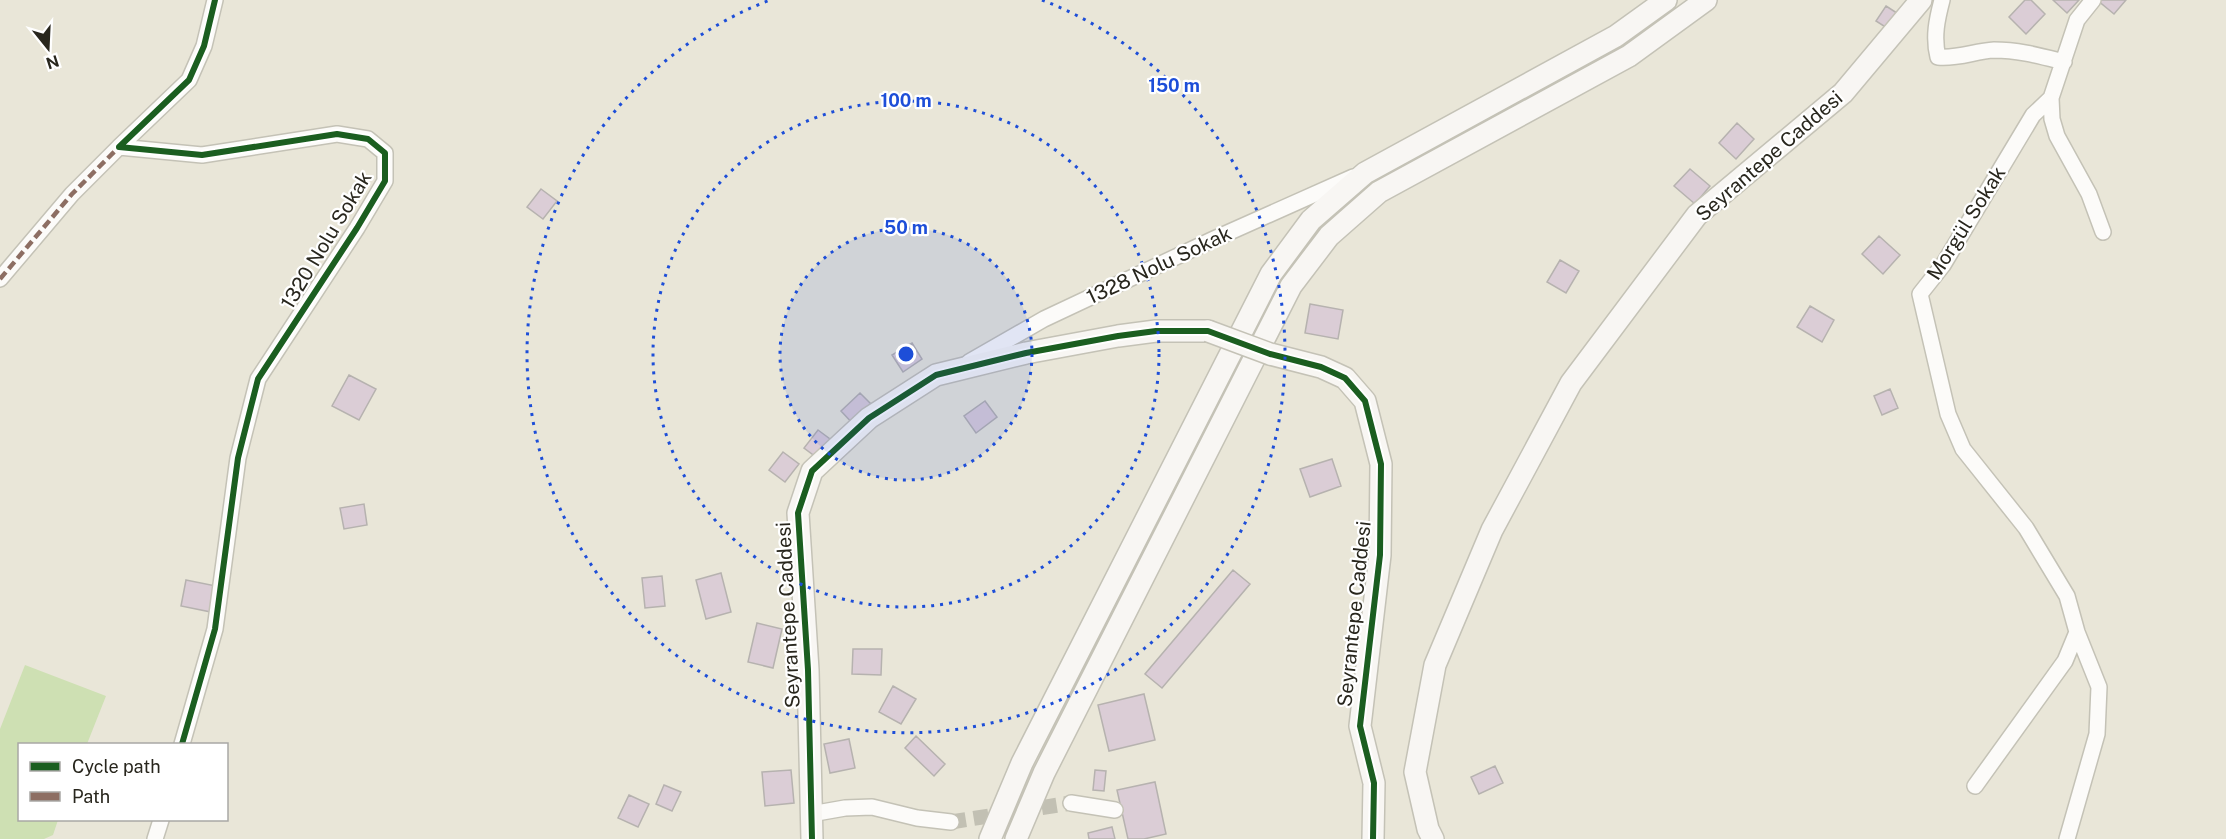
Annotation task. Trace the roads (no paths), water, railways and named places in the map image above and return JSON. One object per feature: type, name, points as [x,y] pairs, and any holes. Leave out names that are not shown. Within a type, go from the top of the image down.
[{"type":"street","points":[[0,279],[72,194],[189,80],[204,46],[215,0]]},
{"type":"street","points":[[990,839],[1022,763],[1271,274],[1311,220],[1369,170],[1617,36],[1666,0]]},
{"type":"street","points":[[1016,839],[1049,763],[1292,286],[1329,236],[1379,192],[1629,56],[1706,0]]},
{"type":"street","name":"Seyrantepe Caddesi","points":[[1433,839],[1428,829],[1415,772],[1435,664],[1492,530],[1571,384],[1698,215],[1844,93],[1921,0]]},
{"type":"street","points":[[1942,0],[1937,19],[1935,45],[1938,57],[1953,58],[1992,50],[2025,52],[2064,62]]},
{"type":"street","points":[[2093,0],[2077,20],[2052,98],[2052,119],[2057,136],[2089,194],[2103,232]]},
{"type":"street","name":"Morgül Sokak","points":[[2052,98],[2033,115],[1943,265],[1920,294],[1948,414],[1963,449],[2026,528],[2067,596],[2077,632],[2099,687],[2097,734],[2067,839]]},
{"type":"street","name":"1320 Nolu Sokak","points":[[119,147],[202,155],[337,134],[368,139],[385,153],[385,181],[357,228],[258,379],[238,458],[215,629],[182,743]]},
{"type":"street","name":"1328 Nolu Sokak","points":[[953,371],[1044,319],[1214,239],[1369,170]]},
{"type":"street","name":"Seyrantepe Caddesi","points":[[812,839],[808,670],[798,513],[812,471],[868,418],[936,375],[1026,353],[1118,336],[1156,332],[1208,331],[1270,354],[1321,367],[1345,378],[1365,401],[1381,465],[1380,555],[1359,726],[1374,783],[1373,839]]},
{"type":"street","points":[[1975,786],[2065,661],[2077,632]]},
{"type":"street","points":[[1071,803],[1114,810]]},
{"type":"street","points":[[811,814],[845,808],[872,807],[917,818],[951,822]]},
{"type":"street","points":[[155,839],[160,821]]},
{"type":"tunnel","points":[[951,822],[1071,803]]}]
